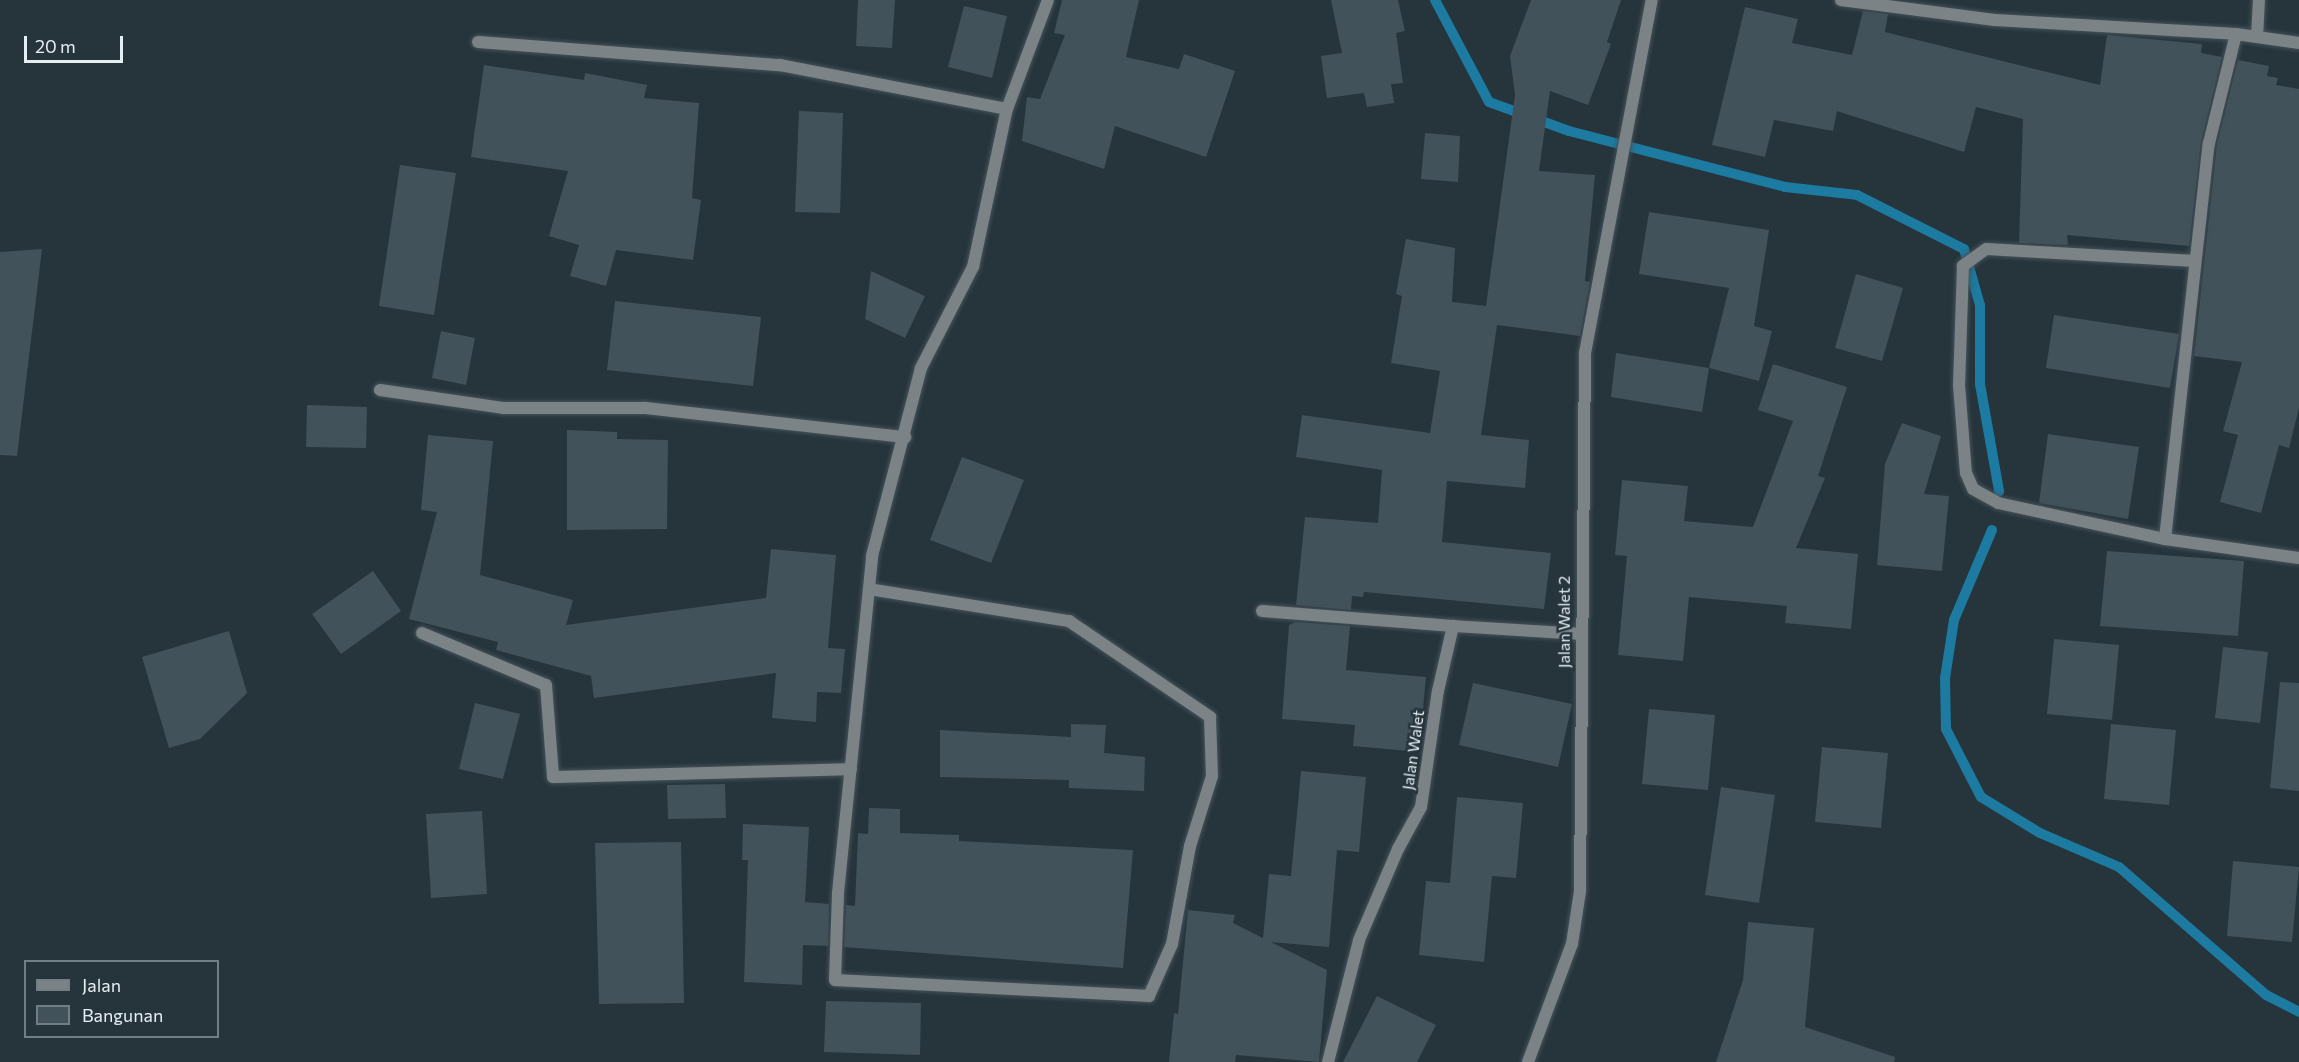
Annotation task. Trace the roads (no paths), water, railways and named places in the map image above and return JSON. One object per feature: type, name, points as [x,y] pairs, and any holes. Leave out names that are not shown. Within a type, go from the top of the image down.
[{"type":"street","points":[[869,589],[1069,621],[1210,717],[1212,776],[1190,846],[1172,944],[1149,996],[835,980],[838,893],[872,556],[905,437],[921,368],[973,267],[1007,109],[1048,0]]},
{"type":"street","name":"Jalan Walet 2","points":[[1528,1062],[1572,944],[1580,891],[1580,634],[1585,353],[1616,176],[1652,0]]},
{"type":"street","points":[[1840,0],[1995,20],[2236,34],[2299,43]]},
{"type":"street","points":[[2257,37],[2259,0]]},
{"type":"street","points":[[2165,539],[2209,143],[2236,34]]},
{"type":"street","points":[[478,42],[780,65],[1007,109]]},
{"type":"street","points":[[2195,261],[1986,249],[1963,266],[1959,385],[1963,453],[1973,489],[2008,506],[2165,539],[2299,558]]},
{"type":"street","points":[[380,390],[502,408],[645,408],[905,437]]},
{"type":"street","points":[[1262,611],[1580,634]]},
{"type":"street","name":"Jalan Walet","points":[[1328,1062],[1359,940],[1398,849],[1421,807],[1438,691],[1453,626]]},
{"type":"street","points":[[422,633],[546,685],[553,777],[851,769]]},
{"type":"waterway","points":[[1435,0],[1489,102],[1569,131],[1785,187],[1857,195],[1964,249],[1980,305],[1980,384],[1999,491]]},
{"type":"waterway","points":[[1992,530],[1954,620],[1945,678],[1946,729],[1981,797],[2040,833],[2119,867],[2266,995],[2299,1012]]}]
